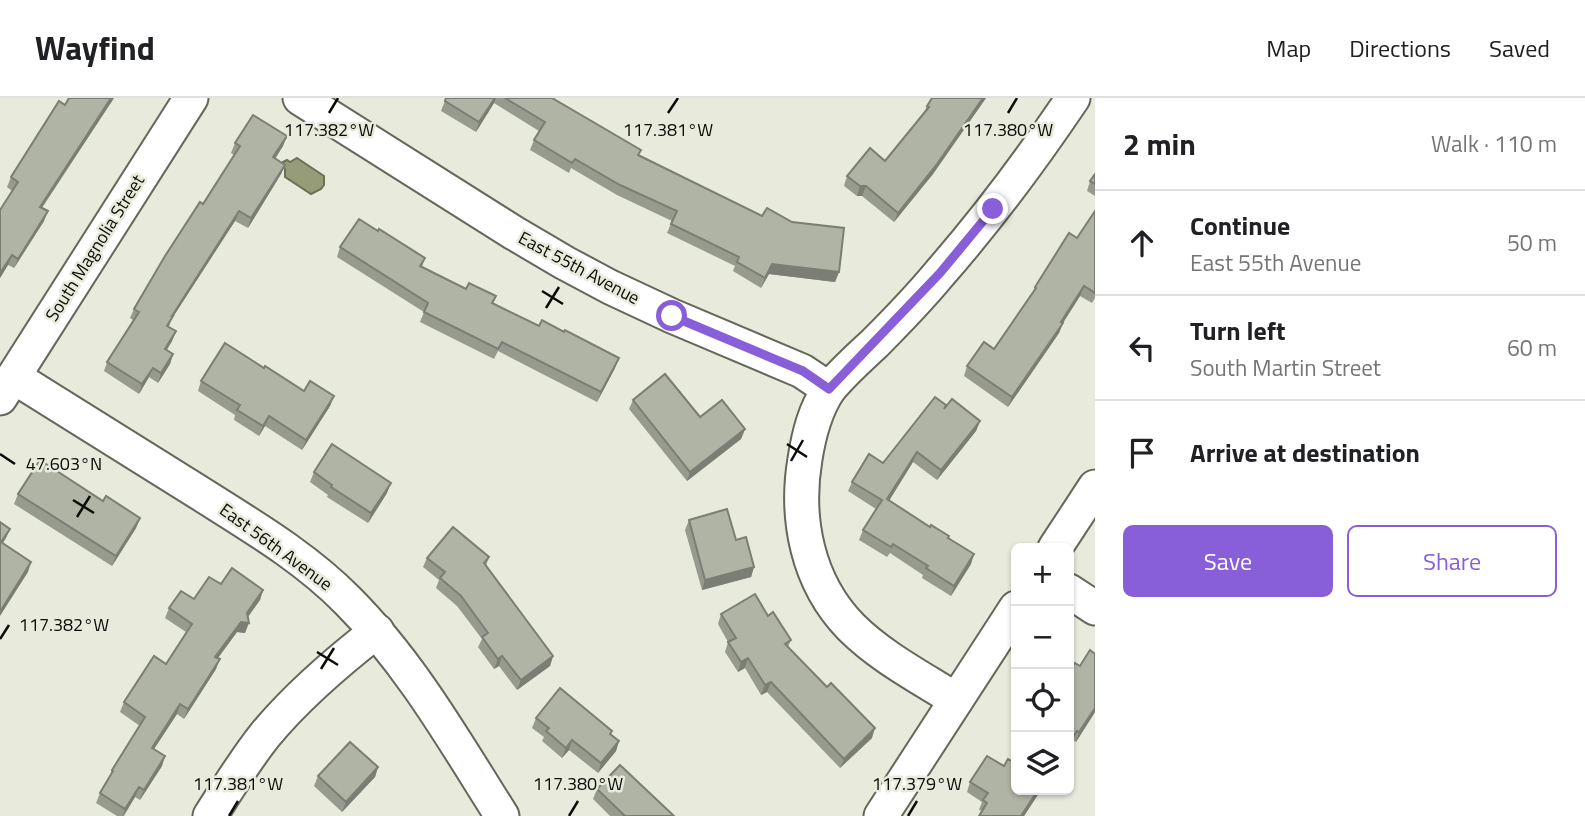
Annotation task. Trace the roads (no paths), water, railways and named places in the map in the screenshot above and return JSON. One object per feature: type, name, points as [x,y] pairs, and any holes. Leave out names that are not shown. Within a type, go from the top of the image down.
[{"type":"street","name":"South Magnolia Street","points":[[7,387],[191,98]]},
{"type":"street","name":"East 55th Avenue","points":[[300,98],[514,233],[565,262],[672,316],[803,371],[829,389]]},
{"type":"street","points":[[956,700],[874,648],[850,626],[832,604],[816,576],[806,545],[801,508],[801,479],[807,445],[815,415],[829,389],[940,273],[993,209],[1073,98]]},
{"type":"street","name":"East 56th Avenue","points":[[7,387],[261,532],[346,598],[377,631],[421,687],[502,816]]},
{"type":"street","points":[[1058,543],[1095,487]]},
{"type":"street","points":[[1074,594],[1095,608]]},
{"type":"street","points":[[881,816],[1011,616]]},
{"type":"street","points":[[210,816],[246,761],[286,711],[323,675],[377,631]]}]
